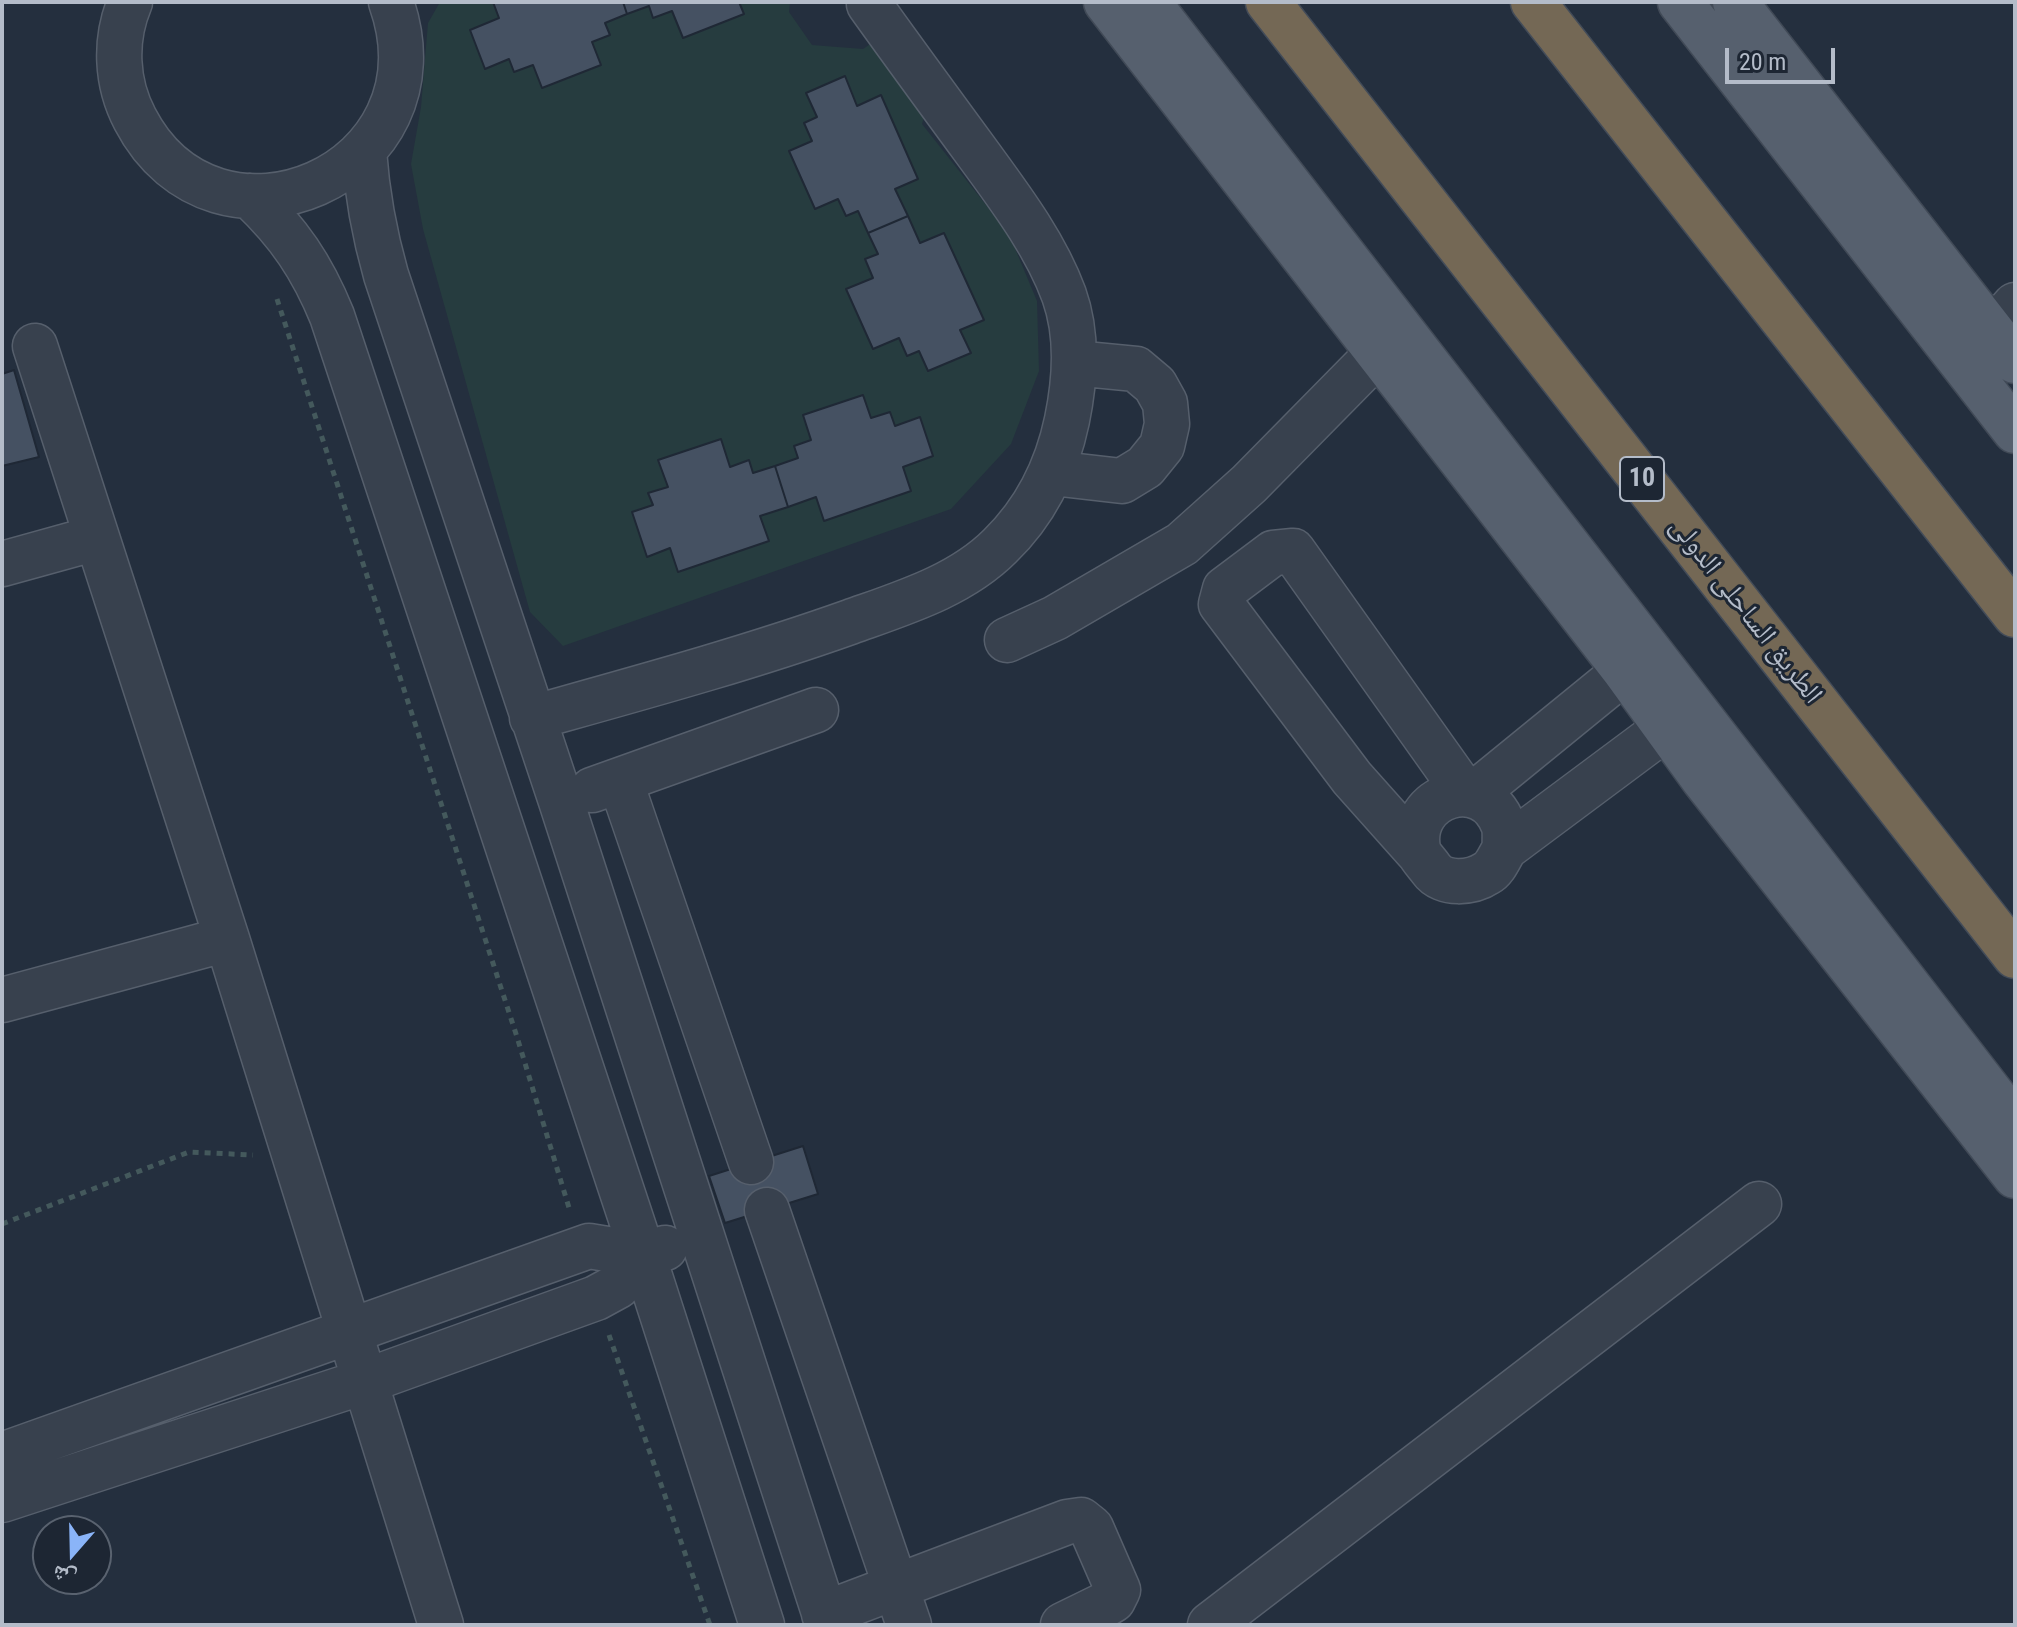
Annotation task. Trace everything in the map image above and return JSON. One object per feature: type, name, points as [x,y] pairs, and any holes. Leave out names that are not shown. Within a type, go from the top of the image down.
[{"type":"highway","name":"الطريق الساحلى الدولى","points":[[1268,2],[2015,956]]},
{"type":"highway","points":[[1533,2],[2015,615]]},
{"type":"main road","points":[[1106,2],[1666,728],[1718,768],[2015,1124]]},
{"type":"main road","points":[[1148,2],[1718,768],[2015,1176]]},
{"type":"main road","points":[[1680,2],[2015,431]]},
{"type":"main road","points":[[1735,2],[2007,332]]},
{"type":"street","points":[[130,2],[119,46],[120,77],[128,106],[142,133],[162,156],[186,175],[213,189],[250,196],[282,195],[313,187],[341,172],[364,151],[383,126],[396,97],[402,67],[403,13]]},
{"type":"street","points":[[532,718],[779,647],[929,592],[963,576],[999,548],[1023,521],[1052,473],[1063,440],[1072,395],[1074,363],[1064,296],[1013,202],[869,4]]},
{"type":"street","points":[[364,151],[366,191],[382,261],[561,801],[826,1620],[902,1606],[1074,1519],[1091,1528],[1118,1590],[1113,1600],[1063,1625]]},
{"type":"street","points":[[250,196],[299,249],[332,316],[643,1255],[762,1625]]},
{"type":"street","points":[[35,346],[227,939],[441,1625]]},
{"type":"street","points":[[1007,640],[1068,611],[1182,544],[1249,484],[1379,352]]},
{"type":"street","points":[[1052,473],[1122,481],[1145,467],[1162,446],[1167,424],[1165,403],[1155,385],[1136,369],[1074,363]]},
{"type":"street","points":[[2,564],[96,538]]},
{"type":"street","points":[[1505,848],[1504,825],[1493,806],[1469,794],[1293,551],[1273,553],[1225,589],[1221,604],[1352,778],[1435,875],[1463,883],[1490,872],[1505,848],[1666,728]]},
{"type":"street","points":[[1418,852],[1418,823],[1436,800],[1469,794],[1625,671]]},
{"type":"street","points":[[561,801],[816,710]]},
{"type":"street","points":[[620,780],[751,1162]]},
{"type":"street","points":[[2,1000],[227,939]]},
{"type":"street","points":[[1210,1625],[1759,1204]]},
{"type":"street","points":[[767,1210],[902,1606]]},
{"type":"street","points":[[2,1455],[581,1249],[602,1246],[643,1255],[702,1237]]},
{"type":"street","points":[[2,1500],[366,1381],[596,1298],[618,1286],[643,1255]]},
{"type":"path","points":[[273,286],[517,1037],[581,1249]]},
{"type":"path","points":[[2,1224],[189,1152],[294,1158]]},
{"type":"path","points":[[596,1298],[710,1625]]},
{"type":"green space","points":[[440,2],[790,2],[789,12],[812,45],[863,49],[888,32],[931,91],[922,124],[1009,234],[1037,301],[1039,371],[1011,444],[951,509],[563,646],[530,612],[423,229],[411,164],[421,107],[428,23]]},
{"type":"building","points":[[493,2],[623,2],[627,14],[605,23],[610,35],[592,42],[601,65],[542,88],[533,65],[514,72],[509,59],[485,69],[470,30],[499,18]]},
{"type":"building","points":[[623,2],[739,2],[744,14],[683,38],[672,11],[653,18],[649,6],[627,14]]},
{"type":"building","points":[[845,76],[857,106],[881,95],[918,179],[895,189],[908,216],[868,233],[858,211],[846,216],[838,199],[815,209],[789,151],[812,141],[804,123],[817,117],[806,93]]},
{"type":"building","points":[[908,216],[920,243],[944,233],[984,320],[960,330],[971,353],[928,371],[919,351],[907,356],[899,338],[873,349],[846,289],[873,278],[865,259],[878,254],[868,233]]},
{"type":"building","points":[[14,370],[39,457],[2,466],[2,374]]},
{"type":"building","points":[[863,395],[871,418],[890,412],[895,426],[920,417],[933,456],[903,467],[911,491],[824,521],[816,497],[788,507],[775,466],[798,458],[794,446],[811,440],[803,415]]},
{"type":"building","points":[[721,439],[730,467],[749,460],[753,473],[775,466],[788,507],[760,516],[769,541],[678,572],[670,548],[647,557],[632,512],[653,505],[648,493],[668,487],[658,460]]},
{"type":"building","points":[[803,1146],[818,1194],[725,1223],[709,1176]]}]
